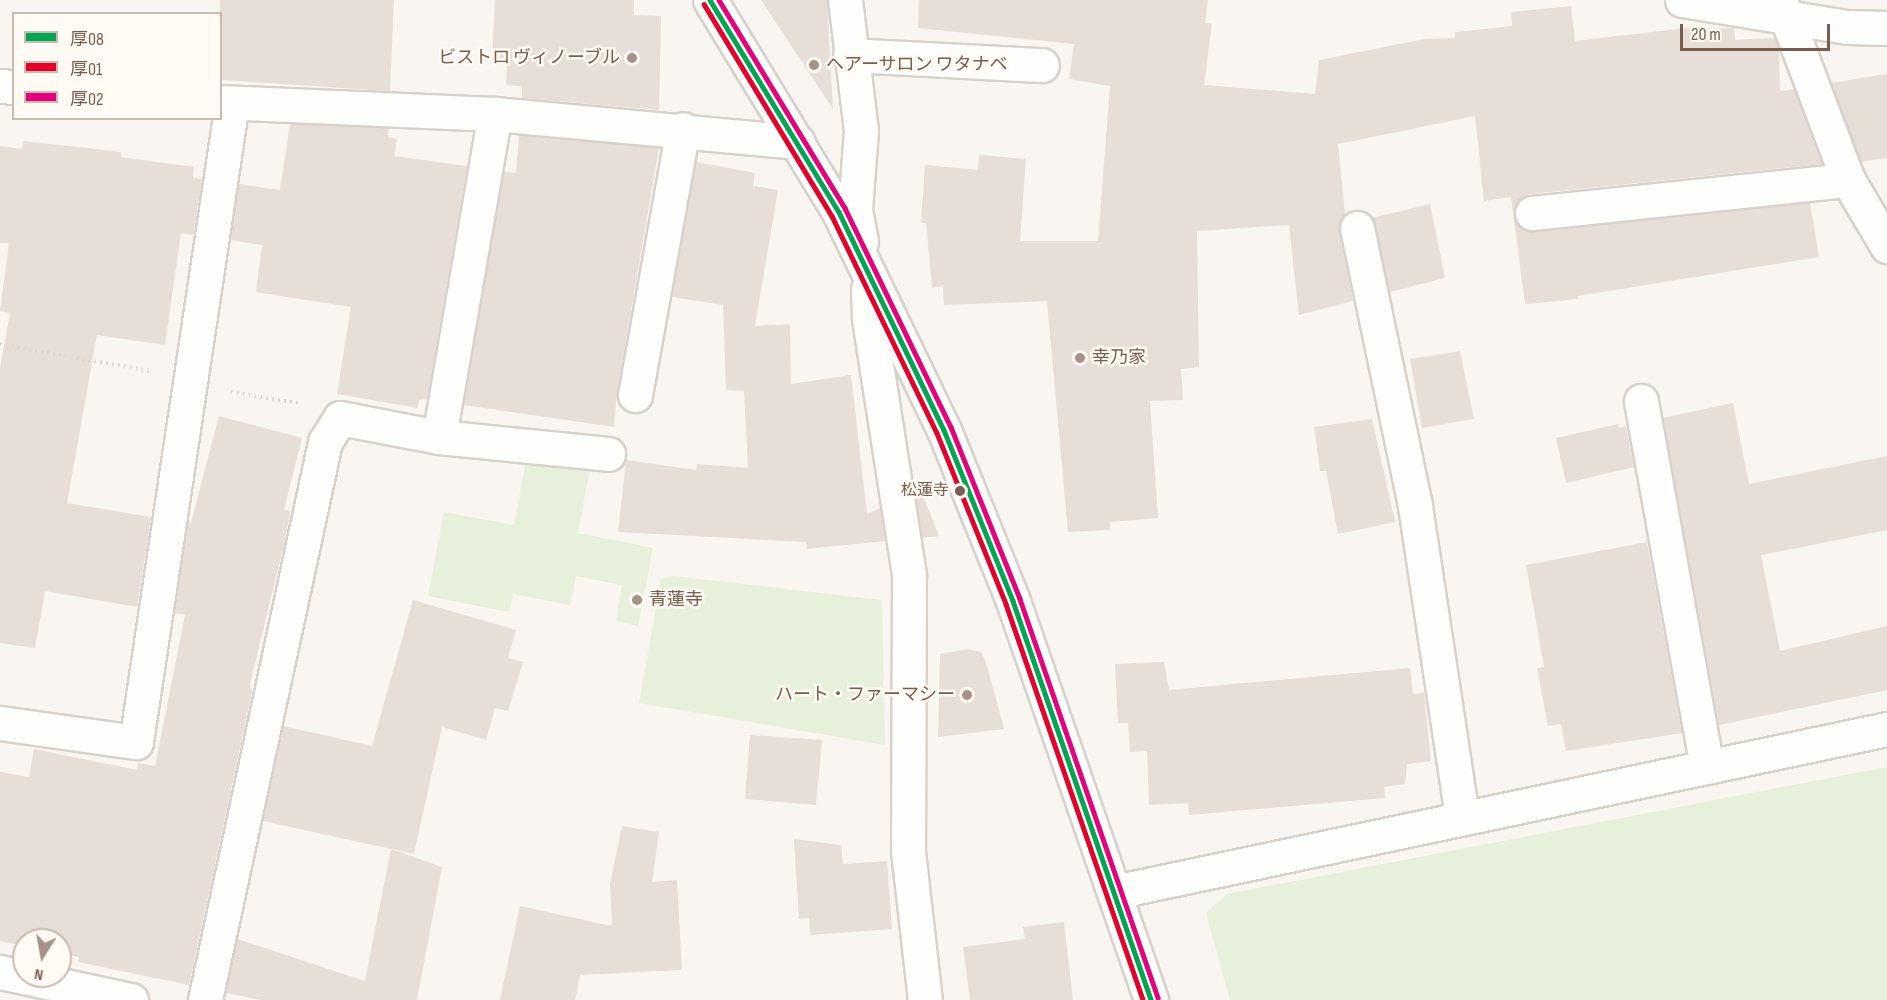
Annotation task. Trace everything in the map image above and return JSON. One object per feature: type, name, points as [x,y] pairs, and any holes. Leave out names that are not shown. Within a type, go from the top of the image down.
[{"type":"street","points":[[710,0],[798,142],[868,274],[944,430],[982,519],[1151,1000]]},
{"type":"street","points":[[845,0],[861,130],[855,210],[868,274],[869,319],[909,574],[908,852],[925,1000]]},
{"type":"street","points":[[1682,0],[1783,8],[1847,27],[1887,28]]},
{"type":"street","points":[[1783,8],[1848,180],[1887,246]]},
{"type":"street","points":[[850,55],[1042,65]]},
{"type":"street","points":[[0,723],[136,742],[226,102],[495,114],[683,129],[798,142]]},
{"type":"street","points":[[439,437],[495,114]]},
{"type":"street","points":[[636,395],[683,129]]},
{"type":"street","points":[[1532,213],[1848,180]]},
{"type":"street","points":[[1357,228],[1415,506],[1462,818]]},
{"type":"street","points":[[1641,401],[1707,767]]},
{"type":"street","points":[[205,1000],[325,442],[340,418],[439,437],[608,454]]},
{"type":"street","points":[[1114,892],[1887,729]]},
{"type":"street","points":[[0,972],[131,1000]]},
{"type":"green space","points":[[527,456],[590,468],[578,533],[653,548],[638,626],[616,621],[622,585],[576,576],[570,605],[513,594],[509,612],[428,596],[444,512],[514,525]]},
{"type":"green space","points":[[674,576],[882,600],[885,745],[639,703],[661,579]]},
{"type":"green space","points":[[1887,767],[1887,1000],[1230,1000],[1206,913],[1227,894]]},
{"type":"building","points":[[220,0],[394,0],[390,91],[222,80],[222,12],[220,12]]},
{"type":"building","points":[[495,0],[634,0],[634,15],[661,16],[659,110],[522,98],[522,86],[506,85],[507,58],[492,58]]},
{"type":"building","points":[[761,0],[827,0],[833,109]]},
{"type":"building","points":[[919,0],[1208,0],[1205,23],[1212,24],[1204,85],[1315,94],[1319,60],[1424,39],[1455,38],[1455,32],[1512,26],[1511,12],[1571,6],[1575,41],[1704,26],[1705,29],[1734,28],[1735,40],[1774,38],[1779,49],[1780,91],[1794,89],[1822,164],[1530,194],[1515,205],[1513,214],[1511,197],[1484,201],[1475,116],[1338,144],[1345,213],[1339,232],[1353,301],[1299,315],[1289,225],[1197,231],[1199,367],[1181,369],[1183,400],[1150,401],[1158,518],[1110,522],[1110,530],[1068,532],[1047,301],[944,305],[943,286],[932,288],[926,223],[921,223],[925,165],[978,170],[979,155],[1026,159],[1020,241],[1098,241],[1110,86],[1069,79],[1074,44],[918,28]]},
{"type":"building","points":[[1887,74],[1887,158],[1861,162],[1831,83]]},
{"type":"building","points":[[290,124],[389,128],[388,137],[397,139],[394,156],[467,166],[427,399],[419,400],[418,408],[337,394],[351,307],[256,292],[262,245],[230,240],[239,184],[280,190]]},
{"type":"building","points":[[519,135],[659,148],[617,392],[614,427],[464,405],[504,172],[516,173]]},
{"type":"building","points":[[23,141],[121,152],[121,157],[194,167],[193,178],[202,179],[193,235],[181,233],[165,345],[97,335],[67,503],[151,517],[137,607],[45,591],[35,648],[0,643],[0,368],[10,313],[0,311],[9,243],[0,243],[0,146],[22,149]]},
{"type":"building","points":[[696,162],[755,173],[753,186],[778,190],[755,326],[790,324],[791,384],[851,375],[867,514],[880,508],[885,541],[807,549],[806,542],[618,532],[626,460],[696,470],[697,464],[748,468],[744,391],[726,390],[723,305],[672,297]]},
{"type":"building","points":[[1810,203],[1819,257],[1578,296],[1578,299],[1525,304],[1514,217],[1524,230],[1534,232]]},
{"type":"building","points":[[1430,204],[1445,278],[1390,292],[1372,218]]},
{"type":"building","points":[[1460,351],[1474,419],[1422,428],[1410,359]]},
{"type":"building","points":[[1733,403],[1749,484],[1887,456],[1887,530],[1761,555],[1780,651],[1887,626],[1887,690],[1719,725],[1663,418]]},
{"type":"building","points":[[219,416],[302,438],[284,510],[290,511],[286,536],[250,684],[252,692],[189,985],[78,962],[79,957],[72,956],[72,928],[12,928],[12,944],[0,941],[0,772],[29,777],[34,749],[137,770],[138,763],[155,766],[185,615],[174,613],[188,523],[191,523]]},
{"type":"building","points":[[1372,419],[1395,522],[1338,534],[1326,471],[1320,471],[1314,427]]},
{"type":"building","points":[[1618,424],[1619,428],[1626,426],[1634,467],[1566,483],[1556,438]]},
{"type":"building","points":[[921,491],[939,536],[922,538],[915,494]]},
{"type":"building","points":[[1647,542],[1682,733],[1566,751],[1561,724],[1548,726],[1537,668],[1544,667],[1526,565]]},
{"type":"building","points":[[413,600],[516,630],[508,658],[523,662],[508,711],[495,708],[486,740],[442,727],[414,854],[263,821],[283,726],[372,746]]},
{"type":"building","name":"ハート・ファーマシー","points":[[967,649],[981,652],[986,662],[1004,729],[938,737],[940,654]]},
{"type":"building","points":[[1164,662],[1169,690],[1410,668],[1413,694],[1424,693],[1431,761],[1407,764],[1405,784],[1384,787],[1385,798],[1189,815],[1188,803],[1149,805],[1147,751],[1130,752],[1128,723],[1118,723],[1115,664]]},
{"type":"building","points":[[750,735],[822,740],[816,805],[745,799]]},
{"type":"building","points":[[622,826],[659,832],[652,882],[677,880],[682,970],[580,975],[575,1000],[500,1000],[520,906],[612,926],[610,884]]},
{"type":"building","points":[[794,839],[841,845],[843,864],[887,861],[892,929],[810,935],[809,918],[799,919]]},
{"type":"building","points":[[391,849],[442,867],[417,1000],[261,1000],[226,993],[237,939],[365,981]]},
{"type":"building","points":[[1064,922],[1073,1000],[970,1000],[963,947],[1025,939],[1023,927]]},
{"type":"transit line","name":"厚08","points":[[710,0],[839,212],[944,430],[1013,601],[1151,1000]]},
{"type":"transit line","name":"厚02","points":[[719,0],[845,208],[951,427],[1020,599],[1158,998]]},
{"type":"transit line","name":"厚01","points":[[704,4],[832,216],[937,433],[1006,604],[1143,1000]]},
{"type":"place","name":"ビストロ ヴィノーブル","points":[[632,58]]},
{"type":"place","name":"ヘアーサロン ワタナベ","points":[[814,65]]},
{"type":"place","name":"幸乃家","points":[[1080,358]]},
{"type":"place","name":"松蓮寺","points":[[960,491]]},
{"type":"place","name":"青蓮寺","points":[[637,600]]},
{"type":"place","name":"ハート・ファーマシー","points":[[967,695]]}]
